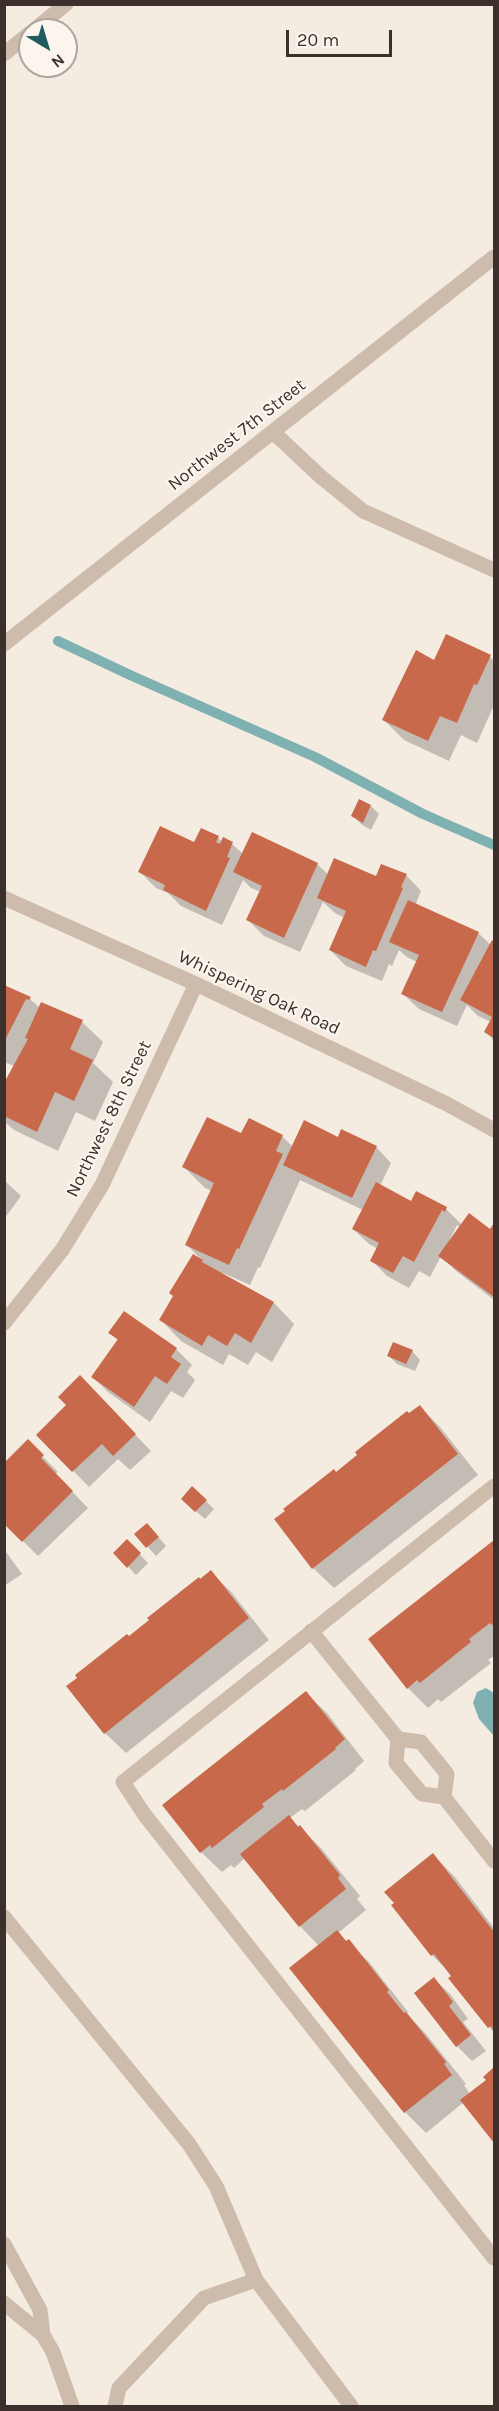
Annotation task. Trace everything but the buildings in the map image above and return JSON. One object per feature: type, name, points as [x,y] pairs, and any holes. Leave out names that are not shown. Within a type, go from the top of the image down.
[{"type":"street","points":[[49,18],[66,4]]},
{"type":"street","points":[[4,54],[18,43]]},
{"type":"street","name":"Northwest 7th Street","points":[[4,644],[495,257]]},
{"type":"street","points":[[273,432],[321,477],[363,511],[495,570]]},
{"type":"street","name":"Whispering Oak Road","points":[[4,898],[196,984],[447,1104],[495,1130]]},
{"type":"street","name":"Northwest 8th Street","points":[[4,1323],[62,1250],[102,1185],[196,984]]},
{"type":"street","points":[[495,1486],[123,1782],[144,1814],[495,2258]]},
{"type":"street","points":[[311,1631],[398,1739],[396,1763],[422,1794],[444,1797],[495,1861]]},
{"type":"street","points":[[398,1739],[421,1742],[428,1750],[447,1774],[444,1797]]},
{"type":"street","points":[[4,1917],[189,2144],[216,2186],[256,2280],[351,2406]]},
{"type":"street","points":[[4,2244],[40,2310],[43,2335]]},
{"type":"street","points":[[114,2406],[119,2388],[204,2298],[256,2280]]},
{"type":"street","points":[[4,2303],[43,2335],[53,2352],[72,2406]]},
{"type":"water","points":[[486,1688],[494,1693],[494,1736],[479,1719],[473,1703],[477,1692]]},
{"type":"waterway","points":[[58,641],[315,757],[423,814],[494,845]]}]
